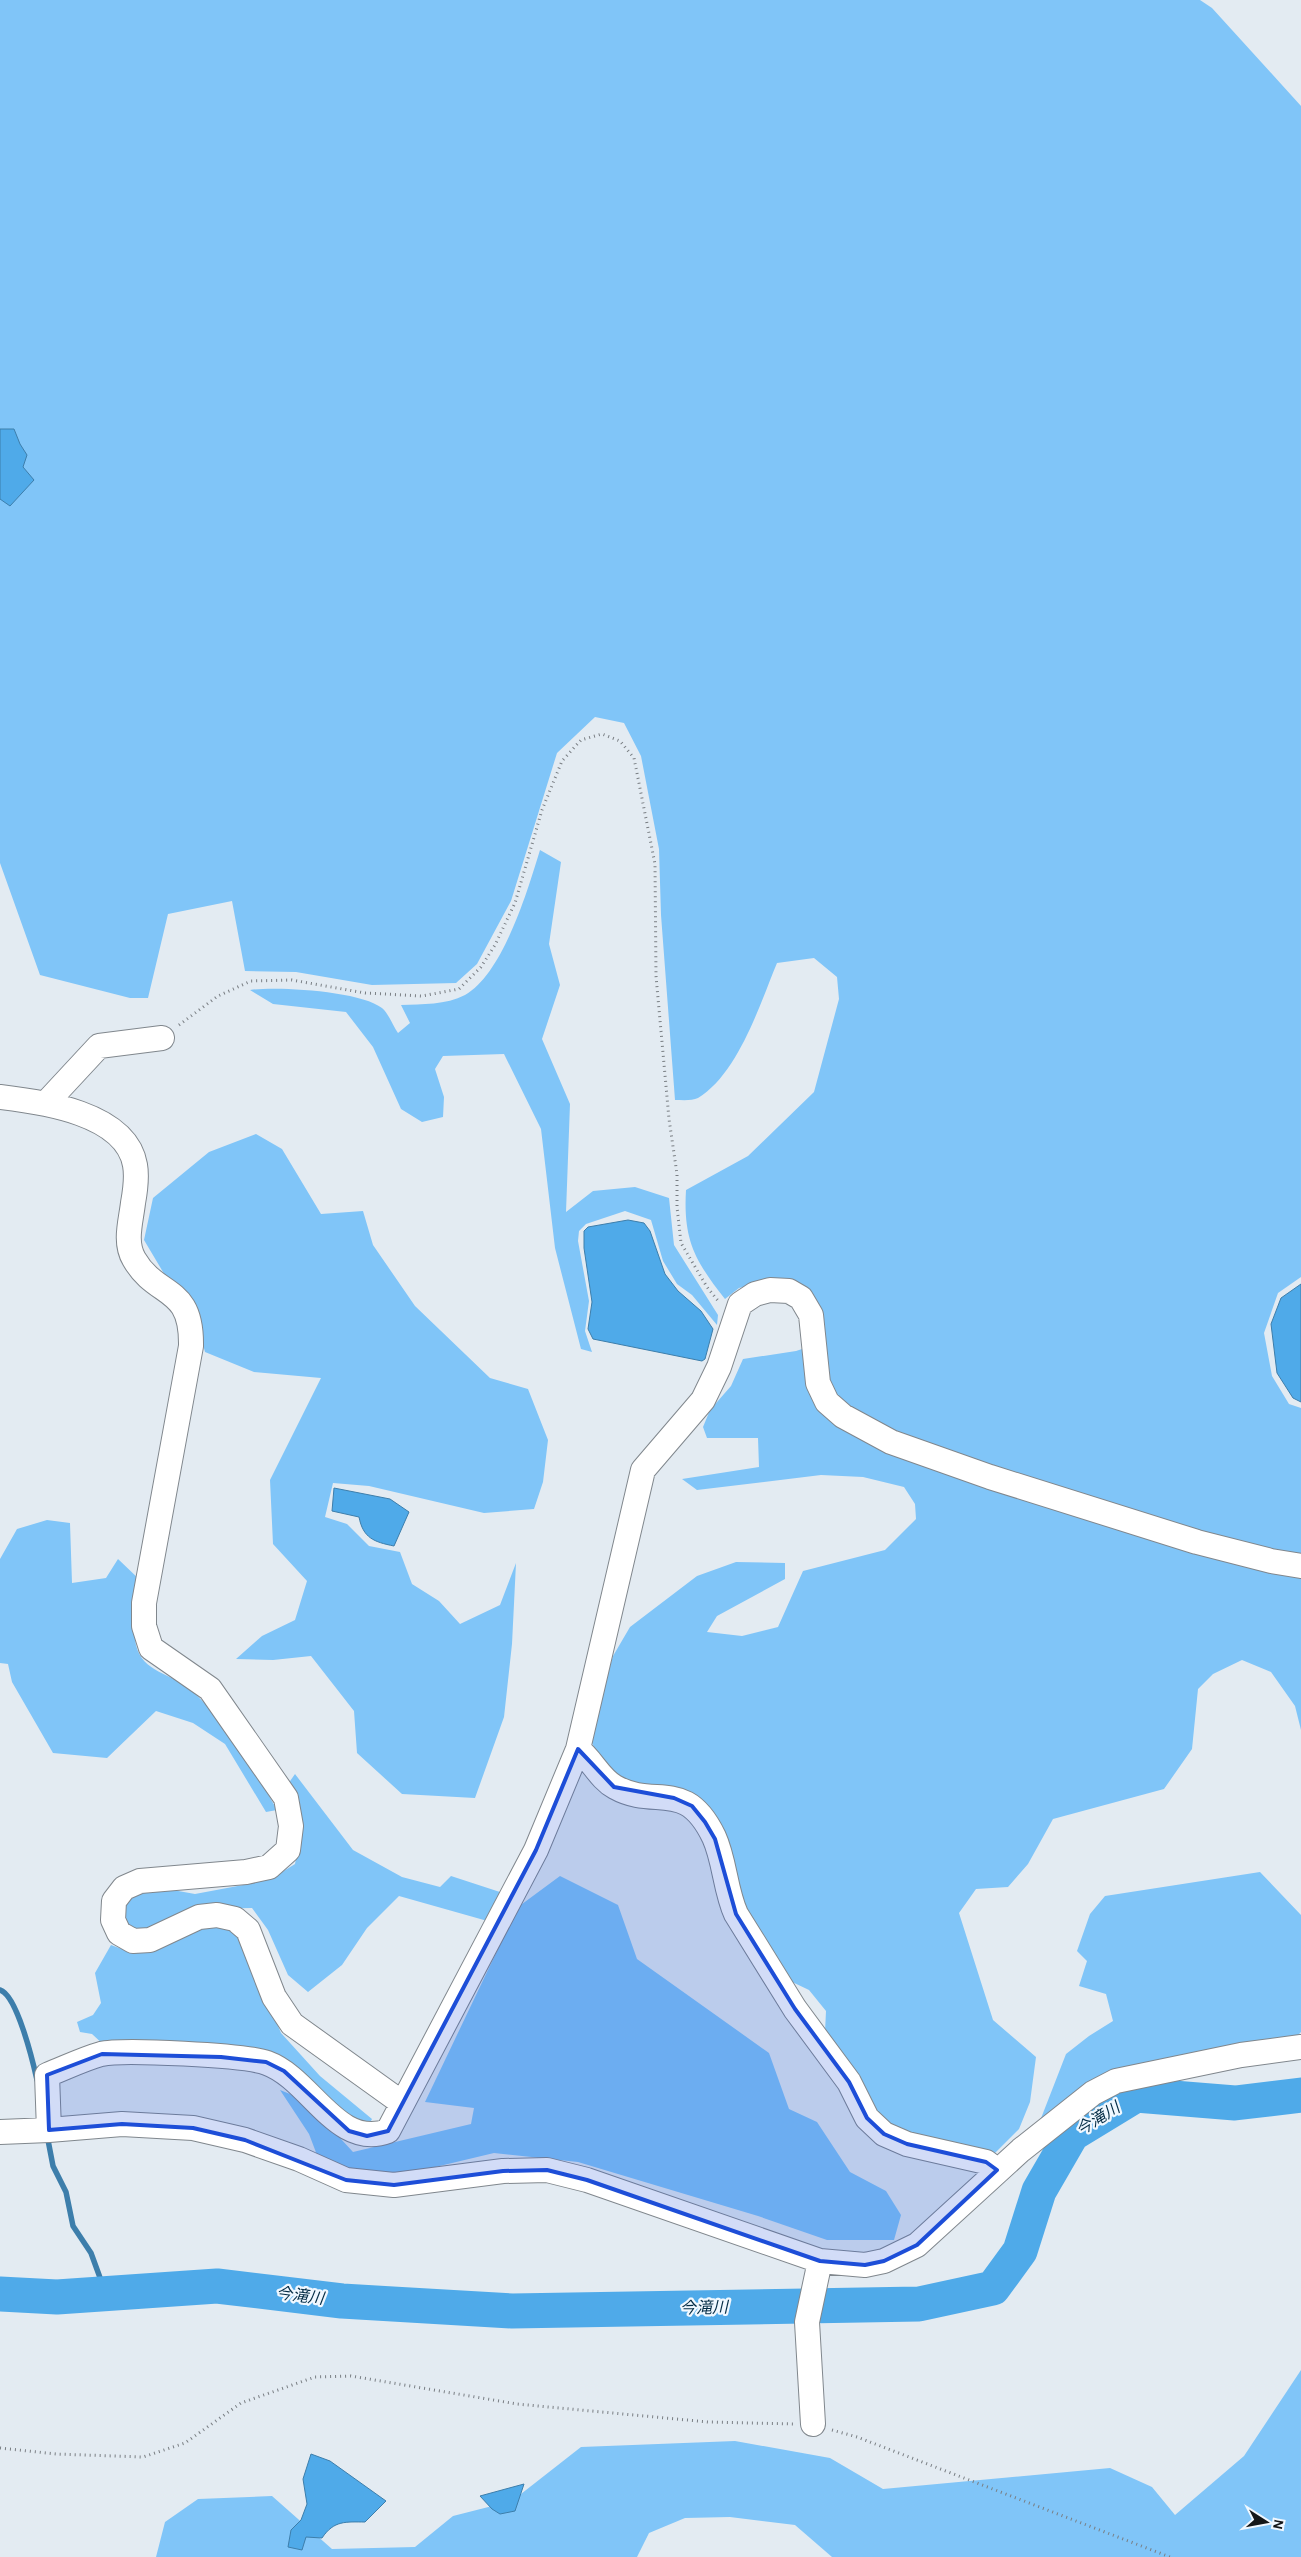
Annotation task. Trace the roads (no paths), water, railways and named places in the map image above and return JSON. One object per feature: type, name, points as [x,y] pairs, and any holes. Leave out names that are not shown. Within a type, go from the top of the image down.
[{"type":"street","points":[[46,1102],[99,1046],[162,1038]]},
{"type":"street","points":[[0,1098],[46,1102],[96,1119],[122,1139],[135,1164],[134,1200],[128,1237],[133,1258],[145,1273],[183,1304],[191,1328],[191,1346],[144,1603],[144,1626],[151,1648],[210,1689],[286,1798],[291,1826],[288,1850],[269,1867],[246,1872],[140,1880],[124,1888],[114,1902],[112,1920],[119,1933],[133,1941],[150,1940],[199,1917],[217,1915],[235,1919],[248,1930],[274,1997],[292,2024],[402,2103]]},
{"type":"street","points":[[49,2130],[50,2092],[47,2075],[102,2054],[221,2057],[266,2062],[284,2071],[350,2131],[367,2136],[388,2131],[536,1850],[578,1749],[643,1470],[703,1400],[719,1367],[733,1320],[740,1304],[755,1294],[770,1290],[788,1292],[801,1298],[811,1314],[818,1383],[827,1402],[843,1416],[891,1442],[990,1477],[1197,1542],[1271,1561],[1301,1566]]},
{"type":"street","points":[[578,1749],[589,1758],[614,1787],[630,1793],[674,1798],[692,1806],[705,1822],[715,1839],[736,1914],[795,2009],[849,2082],[867,2118],[884,2134],[907,2144],[986,2162],[997,2170]]},
{"type":"street","points":[[0,2132],[122,2124],[193,2128],[245,2140],[299,2159],[346,2180],[394,2185],[503,2171],[546,2170],[587,2180],[818,2270],[884,2261],[917,2245],[997,2170],[1093,2093],[1116,2081],[1241,2054],[1301,2047]]},
{"type":"street","points":[[813,2424],[807,2322],[818,2270]]},
{"type":"waterway","points":[[0,1990],[6,1995],[18,2016],[37,2080]]},
{"type":"waterway","name":"今滝川","points":[[0,2294],[57,2297],[217,2286],[342,2301],[512,2311],[919,2304],[993,2288],[1020,2251],[1039,2191],[1072,2134],[1136,2095],[1235,2103],[1301,2095]]},
{"type":"waterway","points":[[48,2140],[53,2166],[66,2192],[73,2226],[91,2253],[106,2294]]}]
